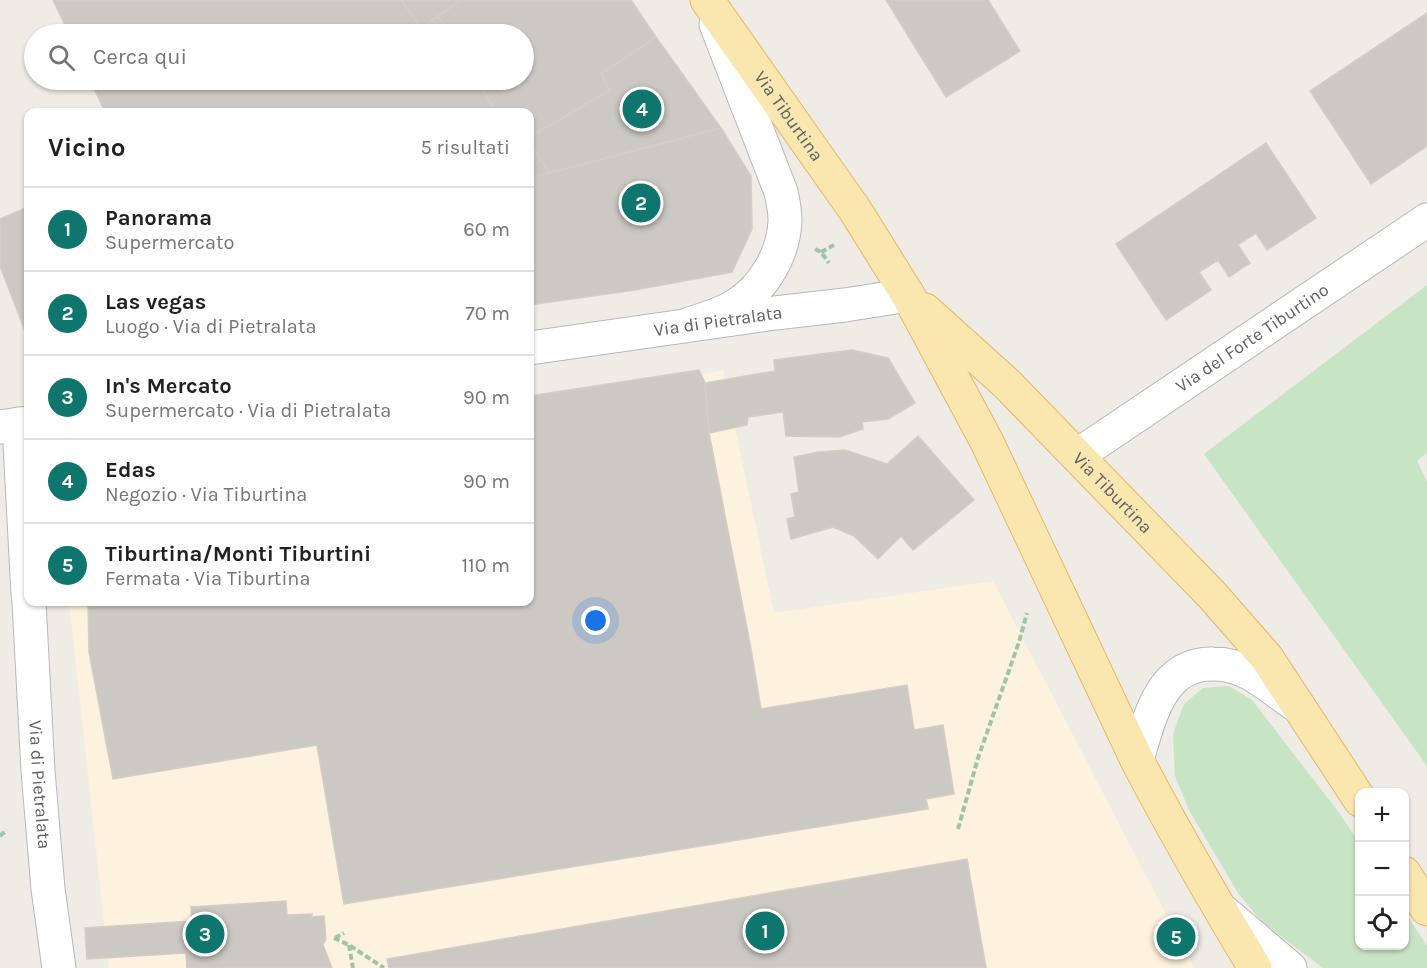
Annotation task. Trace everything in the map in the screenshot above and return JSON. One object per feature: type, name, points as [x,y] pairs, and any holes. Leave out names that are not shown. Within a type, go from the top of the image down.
[{"type":"main road","name":"Via Tiburtina","points":[[707,0],[855,210],[908,295],[987,442],[1137,760],[1218,907],[1255,968]]},
{"type":"main road","name":"Via Tiburtina","points":[[908,295],[1007,384],[1212,595],[1266,658],[1355,794]]},
{"type":"main road","points":[[1409,881],[1427,909]]},
{"type":"street","points":[[687,325],[733,307],[746,298],[772,267],[781,245],[785,221],[784,204],[778,182],[707,0]]},
{"type":"street","name":"Via del Forte Tiburtino","points":[[1078,455],[1427,220]]},
{"type":"street","name":"Via di Pietralata","points":[[534,347],[908,295]]},
{"type":"street","points":[[16,424],[24,538]]},
{"type":"street","name":"Via di Pietralata","points":[[29,606],[38,771],[48,889],[59,968]]},
{"type":"street","name":"Via Tiburtina","points":[[1137,760],[1157,700],[1167,685],[1179,674],[1202,663],[1229,664],[1253,675],[1300,708]]},
{"type":"street","name":"Via Tiburtina","points":[[1218,907],[1290,968]]},
{"type":"path","points":[[821,252],[835,244]]},
{"type":"path","points":[[958,829],[988,727],[1019,642],[1027,613]]},
{"type":"path","points":[[344,933],[334,938],[384,968]]},
{"type":"path","points":[[349,945],[354,968]]},
{"type":"shaded area","points":[[723,370],[774,613],[993,581],[1194,968],[109,968],[69,606],[534,606],[534,408]]},
{"type":"green space","points":[[1427,285],[1427,453],[1417,461],[1427,481],[1427,766],[1204,454]]},
{"type":"green space","points":[[1229,686],[1252,700],[1355,837],[1355,950],[1409,950],[1409,918],[1427,946],[1427,968],[1323,968],[1261,921],[1238,893],[1189,810],[1175,776],[1173,734],[1184,704],[1203,688]]},
{"type":"building","points":[[53,0],[401,0],[418,24],[64,24]]},
{"type":"building","points":[[401,0],[461,0],[427,24],[418,24]]},
{"type":"building","points":[[461,0],[631,0],[656,37],[601,74],[610,90],[534,135],[534,108],[494,108],[483,90],[534,90],[534,24],[443,24],[438,16]]},
{"type":"building","points":[[886,0],[988,0],[1020,51],[946,97]]},
{"type":"building","points":[[1427,13],[1427,146],[1371,184],[1310,91]]},
{"type":"building","points":[[438,16],[443,24],[427,24]]},
{"type":"building","points":[[656,37],[721,128],[549,173],[534,149],[534,135],[610,90],[601,74]]},
{"type":"building","points":[[95,90],[483,90],[494,108],[103,108]]},
{"type":"building","points":[[721,128],[751,176],[752,229],[732,272],[635,290],[534,304],[534,177]]},
{"type":"building","points":[[1266,143],[1316,218],[1267,250],[1256,233],[1238,245],[1250,263],[1229,277],[1218,260],[1199,272],[1211,290],[1166,320],[1116,244]]},
{"type":"building","points":[[534,149],[549,173],[534,177]]},
{"type":"building","points":[[24,209],[24,329],[0,266],[0,219]]},
{"type":"building","points":[[852,350],[888,358],[915,403],[888,419],[862,422],[863,429],[839,437],[786,436],[783,412],[748,417],[747,425],[709,433],[705,383],[775,371],[774,360]]},
{"type":"building","points":[[699,370],[705,383],[709,433],[761,709],[907,685],[914,730],[943,725],[954,794],[926,799],[928,809],[344,904],[317,745],[113,779],[89,652],[88,606],[534,606],[534,395]]},
{"type":"building","points":[[918,436],[974,500],[913,550],[901,536],[878,559],[854,536],[833,527],[791,539],[787,519],[795,517],[791,494],[799,492],[794,457],[845,450],[887,464]]},
{"type":"building","points":[[967,859],[986,968],[389,968],[387,959]]},
{"type":"building","points":[[286,901],[287,915],[324,916],[326,939],[323,945],[332,968],[187,968],[186,953],[87,959],[85,928],[192,921],[191,907]]},
{"type":"place","name":"Edas","points":[[642,109]]},
{"type":"place","name":"Las vegas","points":[[641,203]]},
{"type":"place","name":"Panorama","points":[[765,931]]},
{"type":"place","name":"In's Mercato","points":[[205,934]]},
{"type":"place","name":"Tiburtina/Monti Tiburtini","points":[[1176,937]]}]
